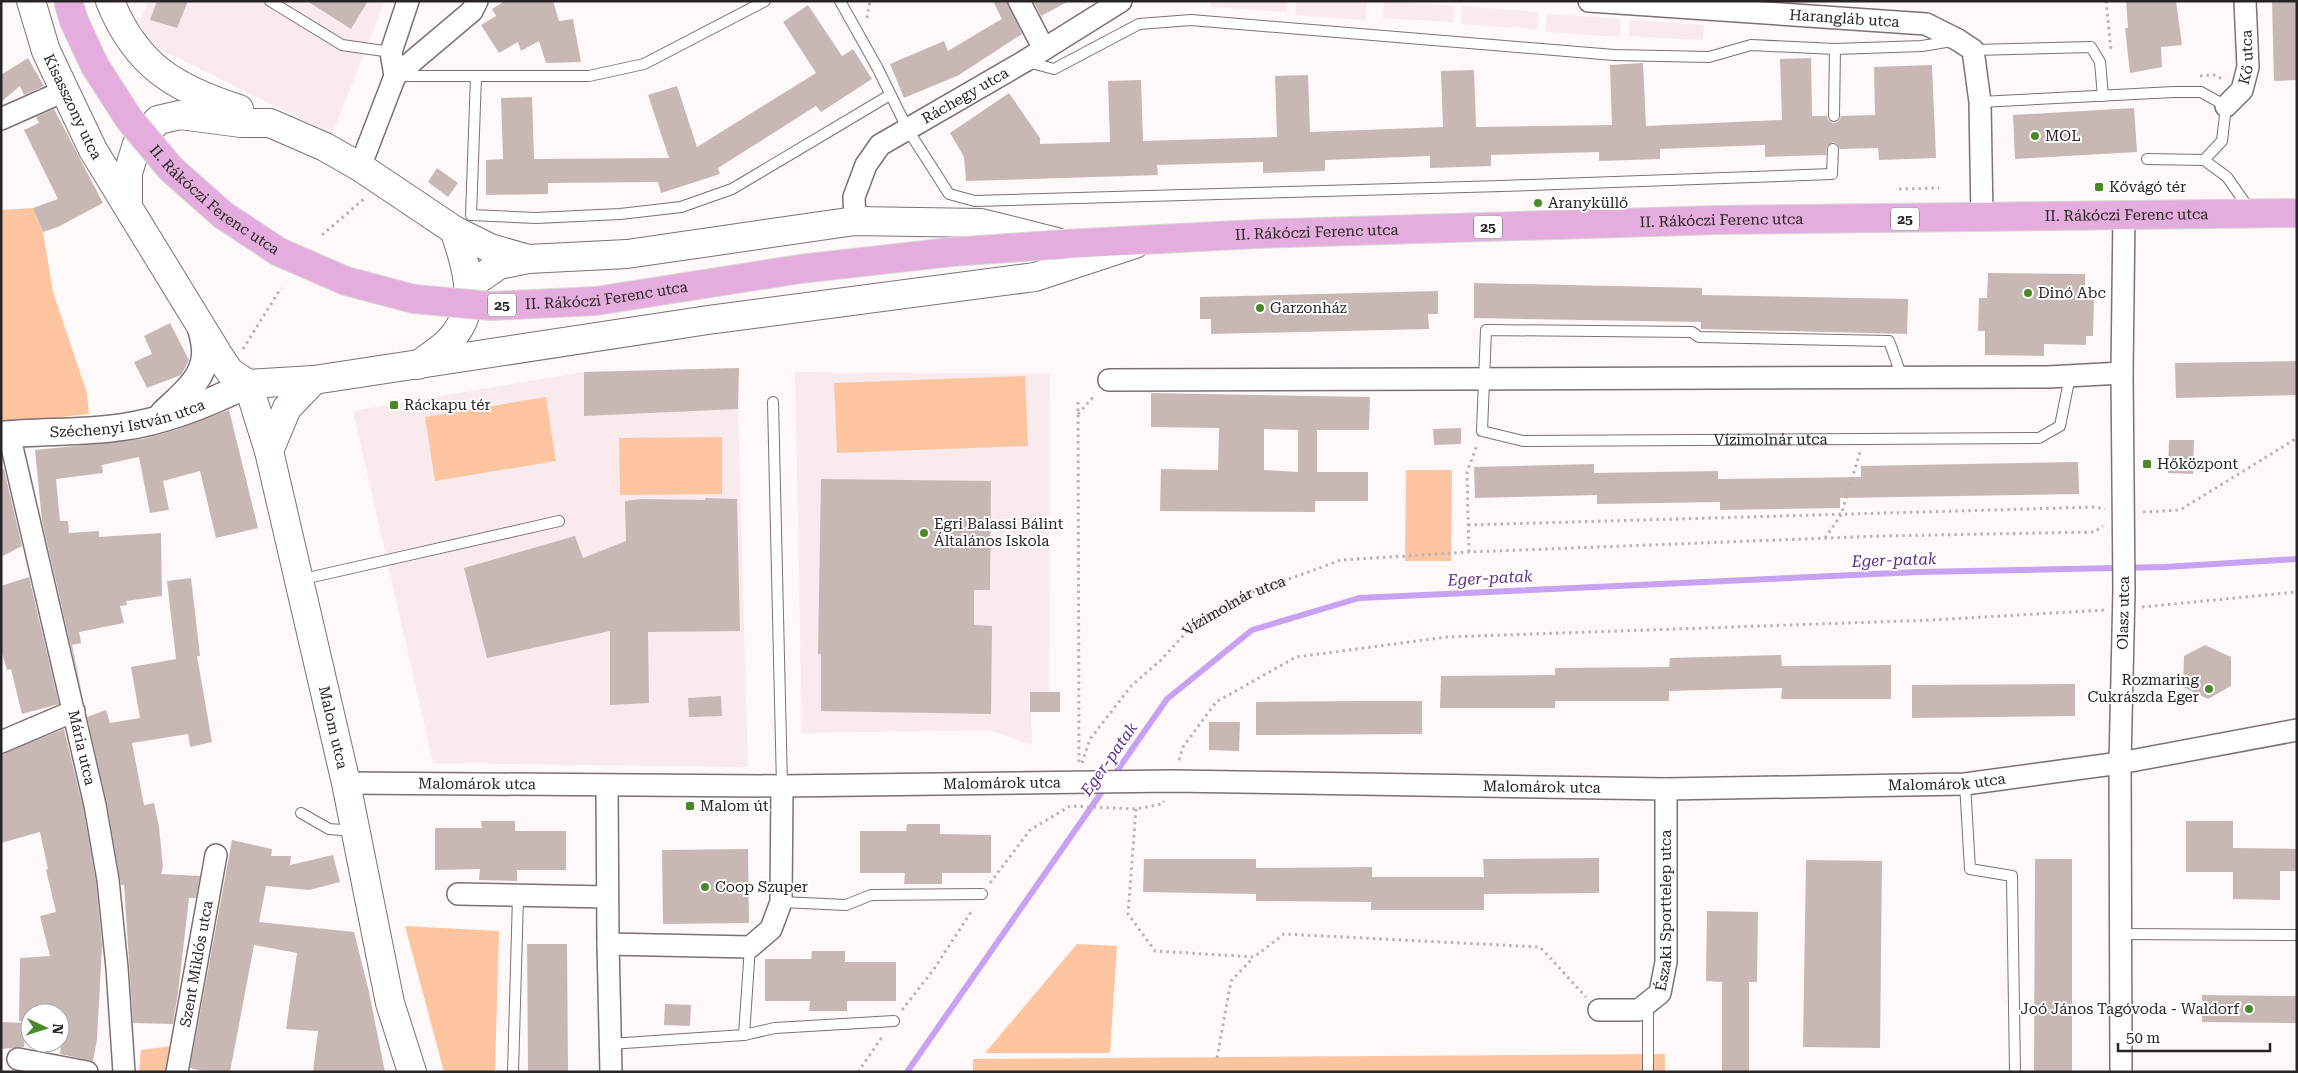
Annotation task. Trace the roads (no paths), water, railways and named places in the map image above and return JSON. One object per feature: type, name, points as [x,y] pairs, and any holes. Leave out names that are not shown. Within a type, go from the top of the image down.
[{"type":"main road","name":"Kisasszony utca","points":[[30,1],[46,51],[64,91],[93,150],[128,206]]},
{"type":"main road","name":"II. Rákóczi Ferenc utca","points":[[68,1],[74,21],[95,66],[129,119],[171,168],[223,216],[288,256],[346,281],[414,299],[490,306],[596,302],[800,269],[942,253],[1256,234],[1718,220],[2297,213]]},
{"type":"main road","points":[[110,1],[116,15],[139,52],[164,76],[206,98],[245,111],[325,147],[360,167],[454,230],[464,257],[470,285],[465,319],[447,343],[417,366],[314,380],[239,378],[201,328],[128,206],[128,173],[137,144],[158,120],[180,115],[240,123],[270,123]]},
{"type":"main road","name":"II. Rákóczi Ferenc utca","points":[[454,230],[490,248],[528,259],[627,254],[855,221],[981,223],[1066,244]]},
{"type":"main road","name":"II. Rákóczi Ferenc utca","points":[[417,366],[708,320],[1036,277],[1148,240]]},
{"type":"main road","points":[[470,285],[499,265],[528,259]]},
{"type":"main road","name":"Malom utca","points":[[239,378],[269,451],[357,831],[390,1003],[412,1072]]},
{"type":"main road","points":[[269,451],[287,408],[314,380]]},
{"type":"street","points":[[395,76],[391,52],[408,1]]},
{"type":"street","points":[[360,167],[395,76],[458,24],[472,11],[477,1]]},
{"type":"street","points":[[1019,1],[1044,50]]},
{"type":"street","name":"Ráchegy utca","points":[[855,221],[854,197],[866,165],[880,145],[1044,50],[1120,1]]},
{"type":"street","name":"Harangláb utca","points":[[1589,1],[1926,24],[1974,47]]},
{"type":"street","name":"Kő utca","points":[[2226,106],[2242,90],[2248,67],[2245,1]]},
{"type":"street","points":[[1974,47],[1980,102],[1982,218]]},
{"type":"street","points":[[1,119],[64,91]]},
{"type":"street","name":"Olasz utca","points":[[2121,1072],[2120,763],[2124,599],[2122,373],[2124,214]]},
{"type":"street","points":[[159,418],[189,389],[202,370],[206,354],[201,328]]},
{"type":"street","points":[[1109,380],[2070,376],[2122,373]]},
{"type":"street","name":"Széchenyi István utca","points":[[5,434],[123,427],[219,399],[239,378]]},
{"type":"street","name":"Mária utca","points":[[5,434],[74,711],[95,805],[108,880],[117,968],[118,1071]]},
{"type":"street","points":[[1,742],[74,711]]},
{"type":"street","name":"Malomárok utca","points":[[346,783],[782,786],[1079,778],[1168,782],[1666,789],[1965,784],[2120,763],[2297,730]]},
{"type":"street","points":[[607,786],[611,1072]]},
{"type":"street","points":[[608,944],[750,947],[771,929],[781,902],[782,786]]},
{"type":"street","name":"Északi Sporttelep utca","points":[[1599,1010],[1639,1010],[1660,993],[1666,962],[1666,789]]},
{"type":"street","name":"Szent Miklós utca","points":[[177,1072],[216,855]]},
{"type":"street","points":[[458,894],[518,897],[608,897]]},
{"type":"street","points":[[18,1059],[87,1072]]},
{"type":"lane","points":[[270,1],[342,45],[391,52]]},
{"type":"lane","points":[[395,76],[589,76],[644,64],[765,1]]},
{"type":"lane","points":[[840,1],[908,130],[949,194],[975,200],[1502,186],[1832,174],[1833,149]]},
{"type":"lane","points":[[1025,61],[1054,69],[1139,24],[1191,20],[1614,55],[1708,57],[1751,45],[1835,48],[1922,46],[2091,47],[2100,62],[2103,96]]},
{"type":"lane","points":[[1834,116],[1835,48]]},
{"type":"lane","points":[[476,77],[471,215],[536,218],[620,214],[681,207],[690,204],[732,189],[890,95]]},
{"type":"lane","points":[[1980,102],[2201,92],[2226,106],[2222,142],[2204,160]]},
{"type":"lane","points":[[2147,159],[2204,160],[2227,177],[2252,213]]},
{"type":"lane","points":[[1482,378],[1486,330],[1692,332],[1699,337],[1890,341],[1902,377]]},
{"type":"lane","name":"Vízimolnár utca","points":[[1482,378],[1482,431],[1523,441],[2039,438],[2060,426],[2070,376]]},
{"type":"lane","points":[[773,402],[782,786]]},
{"type":"lane","points":[[299,580],[559,521]]},
{"type":"lane","points":[[1965,784],[1970,868],[2012,876],[2015,1072]]},
{"type":"lane","points":[[301,813],[329,829],[357,831]]},
{"type":"lane","points":[[781,902],[846,904],[871,895],[982,894]]},
{"type":"lane","points":[[513,1072],[518,897]]},
{"type":"lane","points":[[2120,934],[2297,935]]},
{"type":"lane","points":[[744,1035],[750,947]]},
{"type":"lane","points":[[1648,1003],[1648,1072]]},
{"type":"lane","points":[[610,1044],[744,1035],[775,1028],[894,1021]]},
{"type":"waterway","name":"Eger-patak","points":[[1112,778],[1167,699],[1252,630],[1359,598],[1918,572],[2165,567],[2297,559]]},
{"type":"waterway","name":"Eger-patak","points":[[907,1072],[1106,786]]},
{"type":"place","name":"MOL","points":[[2035,136]]},
{"type":"place","name":"Kővágó tér","points":[[2099,187]]},
{"type":"place","name":"Aranyküllő","points":[[1538,203]]},
{"type":"place","name":"Dinó Abc","points":[[2028,293]]},
{"type":"place","name":"Garzonház","points":[[1260,308]]},
{"type":"place","name":"Ráckapu tér","points":[[394,405]]},
{"type":"place","name":"Hőközpont","points":[[2147,464]]},
{"type":"place","name":"Egri Balassi Bálint Általános Iskola","points":[[924,533]]},
{"type":"place","name":"Rozmaring Cukrászda Eger","points":[[2209,689]]},
{"type":"place","name":"Malom út","points":[[690,806]]},
{"type":"place","name":"Coop Szuper","points":[[705,887]]},
{"type":"place","name":"Joó János Tagóvoda - Waldorf","points":[[2249,1009]]}]
